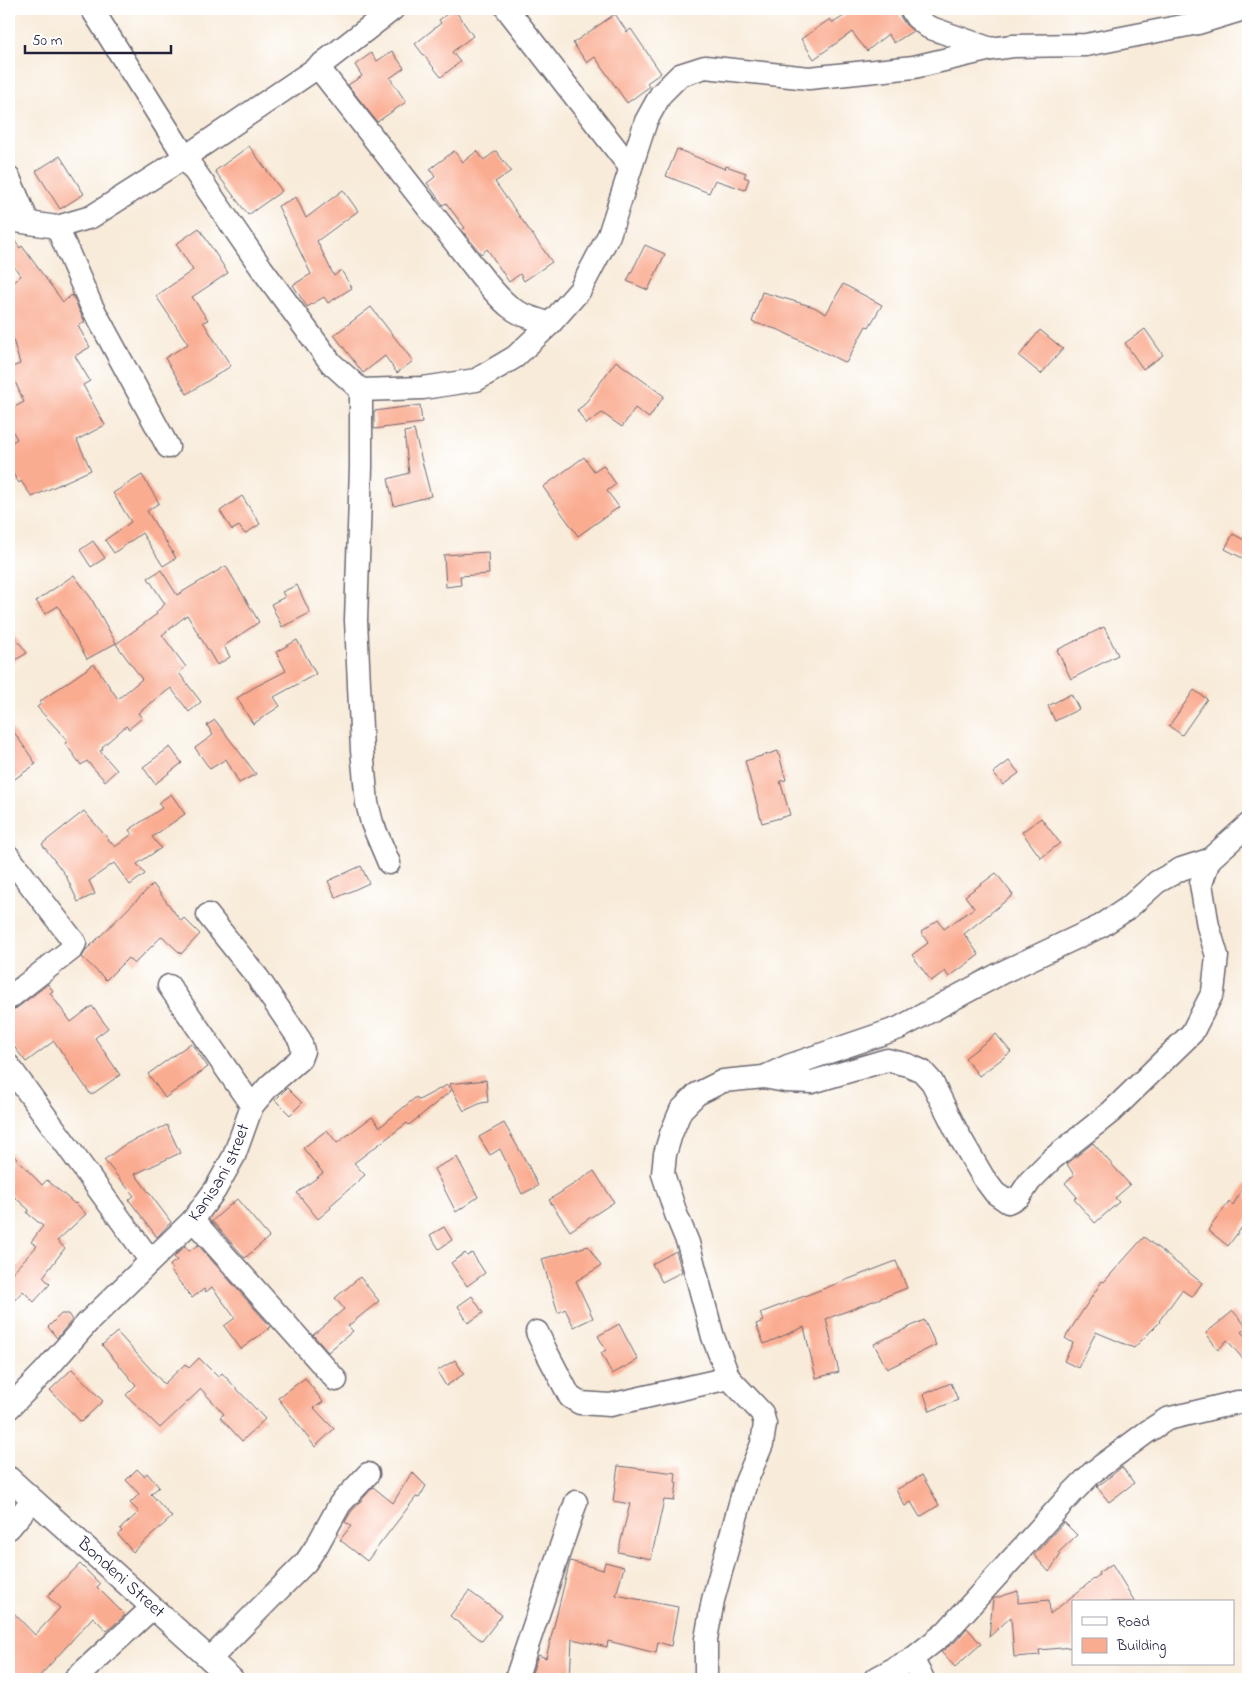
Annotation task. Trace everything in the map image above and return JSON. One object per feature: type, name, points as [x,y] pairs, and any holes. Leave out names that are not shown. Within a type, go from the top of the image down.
[{"type":"street","points":[[92,9],[185,157],[262,269],[331,363],[361,390],[423,388],[476,380],[515,357],[550,324],[580,290],[609,236],[646,122],[661,94],[680,75],[705,67],[809,78],[914,67],[991,49],[1013,46],[1086,45],[1198,23],[1244,9]]},
{"type":"street","points":[[9,178],[19,222],[57,227],[92,217],[318,67],[393,9]]},
{"type":"street","points":[[507,9],[630,167]]},
{"type":"street","points":[[911,9],[916,17],[928,27],[991,49]]},
{"type":"street","points":[[318,67],[497,295],[511,308],[524,315],[550,324]]},
{"type":"street","points":[[57,227],[91,305],[168,447]]},
{"type":"street","points":[[361,390],[362,467],[356,620],[362,750],[367,803],[372,823],[389,863]]},
{"type":"street","points":[[706,1679],[706,1639],[713,1600],[746,1482],[762,1444],[765,1424],[762,1413],[728,1378],[713,1337],[688,1243],[663,1174],[665,1154],[681,1110],[697,1094],[723,1081],[764,1076],[899,1028],[1001,973],[1101,926],[1128,908],[1157,882],[1181,869],[1209,860],[1248,825]]},
{"type":"street","points":[[9,857],[75,943],[73,948],[9,998]]},
{"type":"street","points":[[764,1076],[785,1081],[812,1082],[887,1060],[908,1065],[922,1071],[932,1082],[958,1134],[983,1177],[995,1193],[1008,1202],[1020,1196],[1030,1181],[1052,1159],[1111,1112],[1192,1033],[1212,992],[1218,956],[1208,926],[1201,884],[1209,860]]},
{"type":"street","name":"Kanisani street","points":[[9,1408],[88,1322],[193,1220],[215,1190],[234,1156],[252,1106],[269,1086],[300,1059],[303,1050],[300,1040],[258,978],[208,915]]},
{"type":"street","points":[[169,986],[252,1106]]},
{"type":"street","points":[[9,1066],[150,1260]]},
{"type":"street","points":[[193,1220],[336,1380]]},
{"type":"street","points":[[537,1332],[570,1397],[580,1403],[610,1405],[728,1378]]},
{"type":"street","points":[[875,1679],[912,1659],[946,1632],[1093,1472],[1167,1419],[1238,1402],[1248,1402]]},
{"type":"street","points":[[210,1659],[306,1562],[340,1504],[368,1474]]},
{"type":"street","name":"Bondeni Street","points":[[9,1478],[232,1679]]},
{"type":"street","points":[[9,1528],[33,1500]]},
{"type":"street","points":[[516,1679],[576,1502]]},
{"type":"street","points":[[75,1679],[152,1608]]},
{"type":"street","points":[[912,1659],[923,1679]]},
{"type":"building","points":[[454,9],[473,36],[452,52],[460,62],[441,77],[415,44],[441,23],[439,20]]},
{"type":"building","points":[[855,9],[898,9],[905,24],[913,31],[894,43],[888,34],[867,51],[852,32],[814,59],[801,39],[830,19],[833,23]]},
{"type":"building","points":[[615,14],[627,32],[631,29],[661,73],[647,83],[649,87],[627,103],[595,57],[587,63],[573,43]]},
{"type":"building","points":[[392,51],[404,68],[390,78],[406,102],[377,122],[348,85],[362,76],[355,65],[371,53],[377,61]]},
{"type":"building","points":[[249,146],[282,191],[248,215],[215,171]]},
{"type":"building","points":[[677,149],[725,169],[726,166],[746,173],[744,177],[749,179],[745,190],[715,180],[709,193],[666,176]]},
{"type":"building","points":[[454,151],[463,162],[477,151],[484,160],[496,151],[511,171],[495,182],[552,262],[524,281],[520,274],[509,282],[487,249],[481,254],[462,230],[465,228],[446,203],[443,205],[427,183],[435,177],[430,169]]},
{"type":"building","points":[[60,156],[84,194],[60,209],[36,171]]},
{"type":"building","points":[[343,190],[358,211],[317,241],[334,276],[341,270],[352,288],[328,303],[324,297],[307,307],[293,285],[311,274],[278,206],[296,197],[306,218]]},
{"type":"building","points":[[199,228],[228,273],[192,297],[208,320],[203,322],[231,366],[187,394],[165,358],[188,344],[156,296],[193,270],[176,244]]},
{"type":"building","points":[[9,233],[20,248],[22,246],[63,302],[72,295],[85,322],[78,326],[90,347],[75,356],[90,381],[83,385],[105,425],[77,440],[91,470],[32,497],[9,468],[9,444],[17,439],[9,425],[9,410],[24,402],[9,368],[20,364],[12,336],[9,337],[9,285],[21,276],[9,260]]},
{"type":"building","points":[[645,245],[665,254],[648,290],[627,281]]},
{"type":"building","points":[[843,284],[882,305],[869,327],[866,326],[846,363],[779,330],[752,322],[762,292],[814,307],[826,314]]},
{"type":"building","points":[[371,307],[413,361],[397,373],[385,356],[363,373],[334,335]]},
{"type":"building","points":[[1145,329],[1163,355],[1143,369],[1125,343]]},
{"type":"building","points":[[1040,330],[1063,349],[1041,374],[1019,356]]},
{"type":"building","points":[[616,361],[664,396],[649,418],[635,408],[622,427],[602,413],[586,424],[577,410],[584,405]]},
{"type":"building","points":[[420,405],[422,423],[374,429],[374,411]]},
{"type":"building","points":[[414,430],[431,496],[394,506],[388,479],[409,473],[404,432]]},
{"type":"building","points":[[584,457],[594,471],[603,465],[616,484],[607,491],[619,507],[578,536],[543,487]]},
{"type":"building","points":[[142,475],[159,503],[147,511],[176,558],[163,566],[142,533],[114,553],[105,540],[131,522],[113,493]]},
{"type":"building","points":[[242,496],[260,524],[245,534],[239,526],[232,530],[220,511]]},
{"type":"building","points":[[1233,534],[1248,542],[1248,561],[1225,549]]},
{"type":"building","points":[[93,541],[105,558],[91,567],[80,550]]},
{"type":"building","points":[[488,552],[489,574],[460,576],[461,585],[446,587],[444,555]]},
{"type":"building","points":[[226,566],[259,622],[224,646],[230,657],[217,665],[187,615],[162,635],[186,667],[179,673],[201,702],[189,712],[171,688],[138,713],[142,718],[129,729],[126,726],[100,751],[117,770],[105,781],[87,761],[81,765],[65,743],[68,741],[37,707],[41,704],[39,702],[94,664],[118,699],[142,679],[116,644],[157,614],[156,612],[165,604],[148,578],[161,570],[177,595]]},
{"type":"building","points":[[74,575],[91,598],[116,643],[87,659],[58,606],[45,614],[36,601]]},
{"type":"building","points":[[297,585],[310,613],[282,627],[271,604],[285,597],[282,592]]},
{"type":"building","points":[[1104,627],[1118,655],[1071,679],[1057,650]]},
{"type":"building","points":[[9,629],[27,653],[9,664]]},
{"type":"building","points":[[297,640],[316,674],[274,697],[280,706],[253,724],[237,698],[286,671],[276,652]]},
{"type":"building","points":[[1194,690],[1207,699],[1182,735],[1169,726]]},
{"type":"building","points":[[1071,694],[1079,709],[1055,721],[1048,706]]},
{"type":"building","points":[[215,720],[256,774],[239,783],[226,759],[210,769],[195,748],[213,735],[207,725]]},
{"type":"building","points":[[9,725],[36,764],[9,783]]},
{"type":"building","points":[[170,747],[182,763],[155,784],[143,767]]},
{"type":"building","points":[[778,751],[786,780],[780,781],[790,815],[762,823],[745,761]]},
{"type":"building","points":[[1009,761],[1019,773],[1003,785],[993,773]]},
{"type":"building","points":[[171,794],[185,814],[152,837],[161,848],[137,864],[145,874],[130,885],[114,863],[89,881],[95,894],[78,902],[66,876],[42,844],[84,811],[115,847],[132,834],[129,830],[162,808],[158,803]]},
{"type":"building","points":[[1041,818],[1060,843],[1041,858],[1022,832]]},
{"type":"building","points":[[361,866],[369,883],[336,898],[328,881]]},
{"type":"building","points":[[996,873],[1013,895],[964,934],[979,955],[949,977],[945,971],[931,981],[912,955],[928,943],[921,932],[938,920],[944,929],[974,908],[965,896]]},
{"type":"building","points":[[153,884],[181,921],[184,918],[200,934],[181,954],[162,936],[134,964],[128,958],[106,980],[82,957],[86,950]]},
{"type":"building","points":[[48,984],[53,991],[50,993],[71,1022],[92,1006],[108,1028],[95,1038],[120,1075],[91,1095],[54,1041],[26,1062],[9,1040],[9,1011],[17,1008]]},
{"type":"building","points":[[996,1034],[1011,1052],[979,1076],[965,1058]]},
{"type":"building","points":[[191,1043],[208,1067],[165,1098],[148,1074]]},
{"type":"building","points":[[486,1080],[488,1102],[481,1103],[464,1111],[449,1084]]},
{"type":"building","points":[[447,1085],[451,1091],[409,1125],[407,1123],[354,1163],[365,1175],[318,1219],[297,1193],[323,1173],[303,1148],[327,1130],[337,1143],[372,1117],[380,1127],[416,1097],[419,1100]]},
{"type":"building","points":[[287,1088],[302,1103],[290,1115],[275,1100]]},
{"type":"building","points":[[504,1123],[538,1186],[522,1194],[500,1149],[490,1155],[479,1137]]},
{"type":"building","points":[[167,1125],[180,1153],[135,1174],[171,1222],[157,1237],[129,1200],[134,1196],[104,1160],[124,1145]]},
{"type":"building","points":[[1093,1143],[1130,1185],[1115,1198],[1119,1202],[1095,1223],[1074,1199],[1077,1197],[1065,1183],[1074,1175],[1067,1164]]},
{"type":"building","points":[[9,1151],[42,1185],[47,1180],[76,1203],[86,1214],[57,1241],[65,1248],[43,1277],[50,1284],[34,1302],[23,1291],[9,1306],[9,1276],[37,1246],[31,1242],[43,1226],[27,1213],[29,1210],[9,1192]]},
{"type":"building","points":[[457,1157],[478,1197],[456,1212],[434,1169]]},
{"type":"building","points":[[594,1171],[614,1202],[570,1231],[549,1200]]},
{"type":"building","points":[[1248,1180],[1248,1219],[1228,1246],[1208,1230],[1229,1202],[1233,1205]]},
{"type":"building","points":[[237,1199],[269,1237],[245,1258],[212,1221]]},
{"type":"building","points":[[444,1227],[452,1240],[439,1249],[430,1235]]},
{"type":"building","points":[[1144,1237],[1202,1283],[1192,1297],[1182,1290],[1160,1322],[1134,1348],[1096,1332],[1078,1368],[1064,1361],[1073,1343],[1065,1338],[1102,1281],[1104,1282]]},
{"type":"building","points":[[198,1245],[271,1327],[241,1349],[224,1326],[235,1318],[212,1287],[206,1292],[204,1289],[192,1298],[171,1271],[170,1265],[177,1260],[174,1257],[185,1246],[189,1251]]},
{"type":"building","points":[[588,1246],[601,1266],[576,1281],[593,1318],[574,1327],[565,1309],[558,1313],[542,1259]]},
{"type":"building","points":[[676,1251],[682,1272],[662,1282],[652,1264]]},
{"type":"building","points":[[465,1253],[467,1256],[472,1253],[485,1273],[467,1286],[451,1263]]},
{"type":"building","points":[[896,1261],[907,1288],[826,1319],[839,1372],[816,1378],[804,1327],[764,1344],[756,1324],[763,1321],[760,1313]]},
{"type":"building","points":[[360,1277],[379,1301],[348,1326],[353,1331],[328,1352],[313,1335],[344,1309],[335,1298]]},
{"type":"building","points":[[472,1296],[483,1313],[468,1323],[458,1306]]},
{"type":"building","points":[[1233,1311],[1247,1327],[1241,1332],[1248,1339],[1248,1365],[1227,1340],[1218,1350],[1206,1333]]},
{"type":"building","points":[[61,1314],[68,1314],[72,1320],[57,1338],[48,1327]]},
{"type":"building","points":[[924,1320],[936,1345],[887,1369],[874,1344]]},
{"type":"building","points":[[619,1324],[638,1360],[612,1374],[601,1353],[606,1350],[598,1336]]},
{"type":"building","points":[[117,1332],[164,1384],[185,1364],[189,1368],[199,1358],[218,1377],[222,1373],[265,1419],[242,1441],[220,1417],[224,1414],[201,1389],[160,1428],[126,1395],[136,1385],[102,1345]]},
{"type":"building","points":[[455,1360],[464,1374],[446,1386],[437,1371]]},
{"type":"building","points":[[72,1369],[103,1401],[81,1422],[50,1390]]},
{"type":"building","points":[[305,1378],[323,1402],[314,1408],[334,1429],[315,1447],[278,1398]]},
{"type":"building","points":[[951,1383],[958,1400],[930,1411],[924,1394]]},
{"type":"building","points":[[618,1466],[676,1473],[675,1482],[677,1483],[674,1501],[664,1500],[651,1559],[618,1552],[630,1504],[613,1501]]},
{"type":"building","points":[[1122,1467],[1134,1483],[1109,1502],[1097,1487]]},
{"type":"building","points":[[137,1469],[144,1476],[147,1473],[159,1487],[151,1494],[172,1517],[133,1552],[118,1535],[122,1531],[120,1529],[139,1512],[130,1503],[139,1494],[126,1480]]},
{"type":"building","points":[[412,1472],[426,1486],[419,1498],[416,1497],[367,1561],[340,1540],[351,1526],[345,1522],[351,1512],[373,1487],[393,1503]]},
{"type":"building","points":[[922,1475],[939,1505],[920,1517],[911,1502],[905,1506],[896,1490]]},
{"type":"building","points":[[1064,1522],[1077,1535],[1059,1552],[1061,1554],[1049,1572],[1034,1555]]},
{"type":"building","points":[[570,1561],[603,1570],[605,1562],[624,1567],[616,1595],[678,1607],[671,1646],[658,1642],[656,1653],[608,1641],[607,1647],[572,1639],[570,1679],[530,1679],[538,1655],[546,1658]]},
{"type":"building","points":[[80,1564],[100,1584],[97,1587],[125,1615],[107,1631],[93,1617],[37,1679],[9,1679],[9,1608],[35,1635],[60,1608],[47,1596]]},
{"type":"building","points":[[1112,1564],[1134,1600],[1072,1600],[1072,1647],[1039,1650],[1040,1655],[1014,1657],[1011,1617],[989,1637],[993,1599],[1018,1591],[1018,1603],[1049,1600],[1050,1614],[1099,1575],[1098,1573]]},
{"type":"building","points":[[469,1591],[502,1615],[482,1641],[450,1616]]},
{"type":"building","points":[[967,1628],[981,1644],[955,1667],[941,1652],[956,1641]]}]
